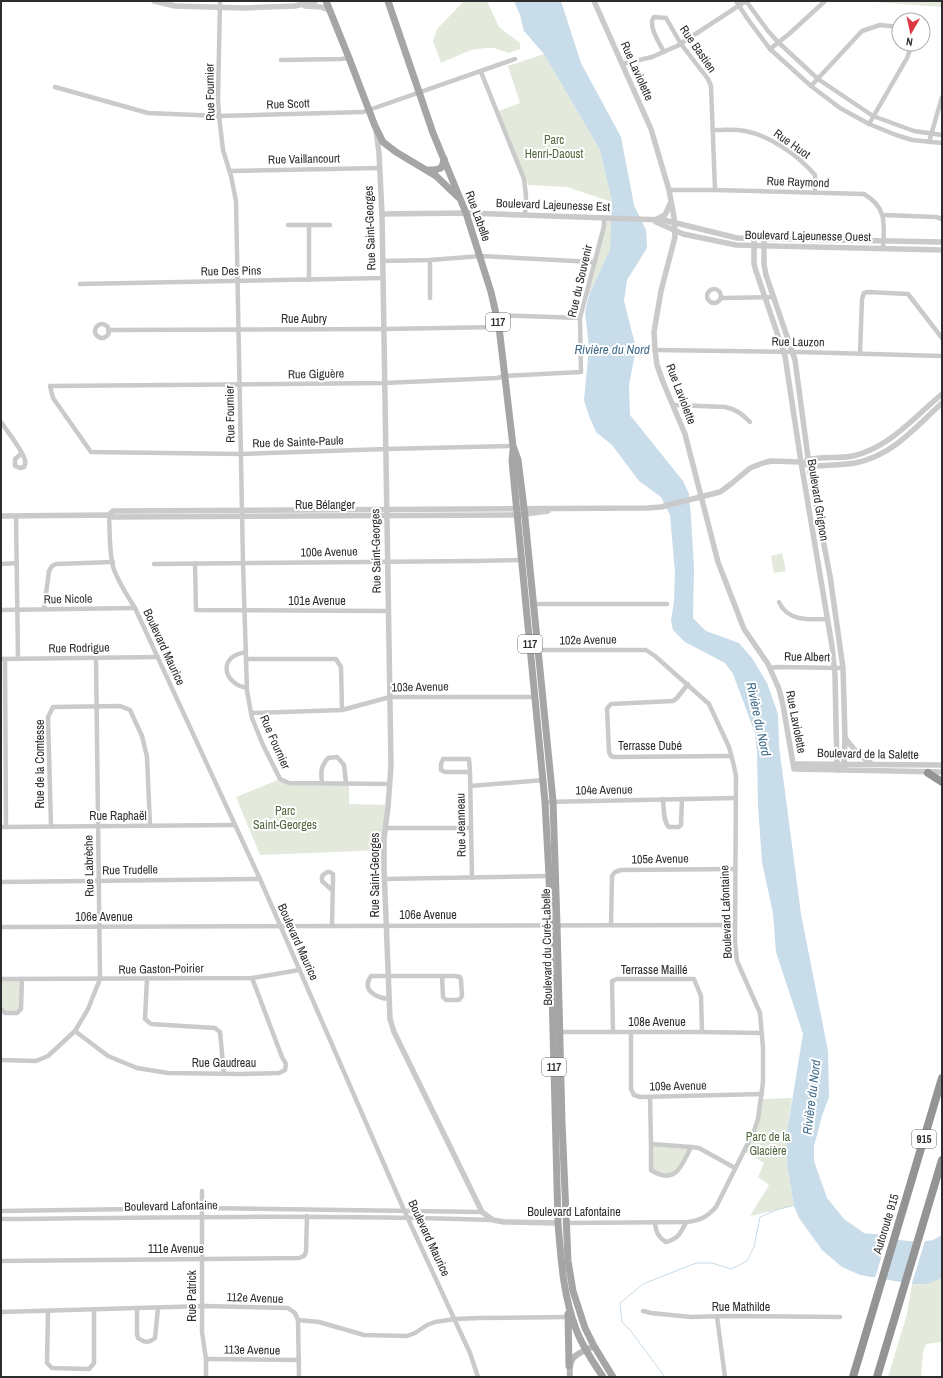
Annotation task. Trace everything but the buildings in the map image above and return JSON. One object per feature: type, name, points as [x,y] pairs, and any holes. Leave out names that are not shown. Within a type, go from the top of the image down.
[{"type":"highway","points":[[928,773],[942,782]]},
{"type":"highway","name":"Autoroute 915","points":[[853,1377],[942,1078]]},
{"type":"highway","name":"915","points":[[877,1377],[942,1160]]},
{"type":"main road","name":"Rue Saint-Georges","points":[[326,1],[375,126],[383,142],[389,148],[443,181],[462,202]]},
{"type":"main road","name":"Rue Labelle","points":[[388,1],[434,133],[462,202],[481,256],[497,315],[513,446],[518,460],[521,512]]},
{"type":"main road","points":[[426,170],[441,168],[444,159]]},
{"type":"main road","name":"Boulevard du Curé-Labelle","points":[[521,512],[549,801],[553,876],[558,1122],[562,1223],[561,1262],[567,1298],[576,1330],[586,1350],[603,1377]]},
{"type":"main road","name":"Boulevard du Curé-Labelle","points":[[562,1223],[573,1291],[585,1328],[613,1377]]},
{"type":"main road","points":[[567,1298],[569,1317],[570,1377]]},
{"type":"main road","points":[[569,1366],[573,1358],[594,1346]]},
{"type":"street","points":[[154,1],[175,6],[220,4],[243,8],[295,6],[321,7],[329,10]]},
{"type":"street","points":[[295,6],[316,1]]},
{"type":"street","name":"Rue Laviolette","points":[[594,1],[651,129],[672,202],[675,230],[672,250],[664,275],[657,307],[654,332],[658,365],[663,382],[685,434],[700,497],[718,562],[741,622],[747,634],[770,668],[782,699],[794,767]]},
{"type":"street","points":[[736,1],[770,49],[810,86],[840,108],[869,124],[912,140],[942,143]]},
{"type":"street","points":[[622,64],[652,57],[681,44],[746,1],[778,42],[818,79],[873,116],[914,131],[942,135]]},
{"type":"street","points":[[770,49],[826,1]]},
{"type":"street","name":"Rue Fournier","points":[[220,4],[219,116],[223,150],[230,171],[236,201],[243,563],[247,688],[252,718],[263,745],[280,779],[289,783],[390,784]]},
{"type":"street","name":"Rue Bastien","points":[[664,52],[652,26],[652,20],[654,17],[666,18],[681,44],[708,79],[711,86],[714,190]]},
{"type":"street","points":[[810,86],[862,30],[880,25],[891,26]]},
{"type":"street","points":[[869,124],[909,52]]},
{"type":"street","points":[[281,60],[349,58]]},
{"type":"street","name":"Rue Scott","points":[[56,87],[136,110],[148,112],[219,116],[355,112],[369,110],[515,59]]},
{"type":"street","points":[[481,72],[524,179],[526,196],[525,216]]},
{"type":"street","points":[[929,142],[942,96]]},
{"type":"street","name":"Rue Saint-Georges","points":[[375,126],[378,142],[382,214],[388,561],[391,765],[384,839],[384,879],[390,1019],[394,1032],[482,1212]]},
{"type":"street","name":"Rue Huot","points":[[713,130],[744,131],[764,136],[792,154],[815,175],[814,193]]},
{"type":"street","name":"Rue Vaillancourt","points":[[230,171],[379,168]]},
{"type":"street","name":"Rue Raymond","points":[[669,190],[864,194],[874,202],[884,216]]},
{"type":"street","points":[[649,220],[660,218],[665,215],[672,202]]},
{"type":"street","name":"Boulevard Lajeunesse Est","points":[[382,214],[466,213],[664,220],[675,223]]},
{"type":"street","points":[[883,249],[884,216],[942,218]]},
{"type":"street","name":"Rue du Souvenir","points":[[581,372],[580,318],[604,226],[604,218]]},
{"type":"street","name":"Boulevard Lajeunesse Est","points":[[649,220],[675,230]]},
{"type":"street","name":"Boulevard Lajeunesse Ouest","points":[[675,223],[729,237],[942,242]]},
{"type":"street","points":[[288,225],[330,225]]},
{"type":"street","points":[[309,225],[309,280]]},
{"type":"street","name":"Boulevard Lajeunesse Ouest","points":[[675,230],[683,234],[730,245],[942,250]]},
{"type":"street","name":"Boulevard Grignon","points":[[754,238],[756,271],[764,298],[784,352],[826,619],[832,646],[837,767]]},
{"type":"street","name":"Boulevard Grignon","points":[[764,238],[765,270],[793,352],[810,466],[830,576],[843,668],[845,738],[844,767]]},
{"type":"street","points":[[382,261],[430,260],[481,256],[594,262]]},
{"type":"street","points":[[430,260],[430,298]]},
{"type":"street","name":"Rue Des Pins","points":[[80,284],[383,278]]},
{"type":"street","points":[[860,353],[862,299],[864,292],[908,294],[942,338]]},
{"type":"street","points":[[721,298],[774,297]]},
{"type":"street","points":[[497,315],[580,318]]},
{"type":"street","name":"Rue Aubry","points":[[108,330],[499,327]]},
{"type":"street","name":"Rue Lauzon","points":[[655,350],[860,353],[942,356]]},
{"type":"street","name":"Rue Giguère","points":[[50,386],[384,383],[498,378],[505,376],[581,372]]},
{"type":"street","name":"Rue de Sainte-Paule","points":[[50,386],[53,398],[91,452],[241,454],[513,446]]},
{"type":"street","points":[[801,462],[809,459],[862,454],[877,447],[898,432],[942,394]]},
{"type":"street","points":[[801,462],[810,466],[854,463],[878,456],[900,442],[942,403]]},
{"type":"street","points":[[674,405],[733,408],[740,412],[750,422]]},
{"type":"street","points":[[1,422],[22,453]]},
{"type":"street","name":"Rue Bélanger","points":[[1,516],[108,514],[113,517],[242,513],[357,513],[387,516],[521,512],[565,508],[647,508],[661,507],[715,493],[726,488],[756,465],[771,461],[801,462]]},
{"type":"street","name":"Rue Bélanger","points":[[357,513],[387,509],[521,512]]},
{"type":"street","name":"Boulevard Maurice","points":[[108,514],[110,548],[114,567],[120,583],[135,608],[260,878],[404,1210],[455,1319],[478,1377]]},
{"type":"street","points":[[16,516],[18,659]]},
{"type":"street","name":"100e Avenue","points":[[154,564],[525,560]]},
{"type":"street","points":[[44,609],[49,571],[52,566],[56,564],[113,562]]},
{"type":"street","points":[[1,564],[17,563]]},
{"type":"street","name":"101e Avenue","points":[[194,564],[196,610],[388,611]]},
{"type":"street","points":[[779,602],[782,608],[793,617],[805,620],[826,619]]},
{"type":"street","points":[[530,604],[667,604]]},
{"type":"street","name":"Rue Nicole","points":[[1,610],[135,608]]},
{"type":"street","name":"102e Avenue","points":[[534,650],[646,650]]},
{"type":"street","name":"Boulevard Lafontaine","points":[[1,1220],[202,1216],[408,1218],[493,1220],[519,1223],[686,1222],[701,1220],[709,1214],[716,1207],[754,1131],[758,1119],[762,1094],[763,1075],[760,1014],[737,961],[735,869],[736,776],[732,756],[710,704],[655,656],[646,650]]},
{"type":"street","points":[[246,652],[235,656],[228,661],[226,670],[229,677],[236,684],[247,688]]},
{"type":"street","name":"Rue Rodrigue","points":[[3,659],[158,657]]},
{"type":"street","name":"Rue Labrèche","points":[[1,1060],[36,1061],[48,1056],[75,1031],[88,1010],[100,980],[96,658]]},
{"type":"street","points":[[3,659],[3,827]]},
{"type":"street","points":[[246,659],[336,659],[341,667],[342,710]]},
{"type":"street","name":"Rue Albert","points":[[770,668],[843,668]]},
{"type":"street","name":"Terrasse Dubé","points":[[688,684],[673,701],[611,704],[608,709],[609,752],[611,756],[732,756]]},
{"type":"street","name":"103e Avenue","points":[[251,713],[342,710],[390,697],[538,697]]},
{"type":"street","name":"Rue de la Comtesse","points":[[51,826],[48,718],[53,707],[120,706],[130,710],[142,736],[147,757],[150,826]]},
{"type":"street","points":[[845,738],[858,754],[872,764]]},
{"type":"street","points":[[322,783],[321,769],[324,763],[328,758],[337,757],[344,765],[346,783]]},
{"type":"street","points":[[444,758],[469,759],[470,772],[445,772],[441,770],[440,764],[444,758]]},
{"type":"street","name":"Boulevard de la Salette","points":[[844,767],[872,764],[942,766]]},
{"type":"street","name":"Boulevard de la Salette","points":[[794,767],[844,767],[928,773],[942,772]]},
{"type":"street","name":"Rue Jeanneau","points":[[470,772],[472,878]]},
{"type":"street","points":[[470,786],[547,779]]},
{"type":"street","name":"104e Avenue","points":[[549,801],[735,798]]},
{"type":"street","points":[[663,800],[667,825],[669,827],[679,827],[681,824],[682,799]]},
{"type":"street","name":"Rue Raphaël","points":[[3,827],[235,825]]},
{"type":"street","points":[[386,828],[471,828]]},
{"type":"street","name":"105e Avenue","points":[[611,925],[612,876],[615,872],[621,870],[735,869]]},
{"type":"street","points":[[384,879],[553,876]]},
{"type":"street","name":"Rue Trudelle","points":[[1,882],[260,878]]},
{"type":"street","points":[[332,926],[333,891]]},
{"type":"street","name":"106e Avenue","points":[[1,927],[736,925]]},
{"type":"street","name":"Rue Gaston-Poirier","points":[[1,979],[100,980],[252,978],[300,970]]},
{"type":"street","points":[[389,999],[377,997],[369,988],[368,981],[371,976],[387,977],[442,976],[460,977],[462,996],[459,1000],[446,1000],[443,997],[442,976]]},
{"type":"street","name":"Rue Gaudreau","points":[[75,1031],[108,1056],[137,1068],[168,1073],[279,1073],[285,1070],[286,1064],[252,978]]},
{"type":"street","points":[[1,1009],[5,1013],[17,1012],[21,1009],[22,979]]},
{"type":"street","points":[[147,979],[145,1019],[152,1024],[215,1028],[220,1032],[224,1074]]},
{"type":"street","name":"Terrasse Maillé","points":[[613,1032],[612,982],[617,979],[694,979],[701,996],[702,1032]]},
{"type":"street","name":"108e Avenue","points":[[557,1032],[761,1033]]},
{"type":"street","name":"109e Avenue","points":[[631,1032],[632,1088],[634,1095],[640,1097],[762,1094]]},
{"type":"street","points":[[650,1096],[651,1170],[657,1174],[672,1175],[679,1171],[691,1147]]},
{"type":"street","points":[[651,1144],[699,1148],[735,1168]]},
{"type":"street","name":"Rue Patrick","points":[[202,1191],[202,1332],[206,1359],[206,1377]]},
{"type":"street","name":"Boulevard Lafontaine","points":[[1,1210],[202,1208],[404,1210],[482,1212],[493,1220]]},
{"type":"street","name":"111e Avenue","points":[[1,1261],[299,1258],[304,1256],[306,1252],[307,1209]]},
{"type":"street","points":[[342,1210],[342,1217]]},
{"type":"street","points":[[655,1222],[656,1232],[660,1238],[666,1242],[673,1240],[681,1233],[686,1222]]},
{"type":"street","name":"112e Avenue","points":[[1,1312],[202,1306],[288,1308],[295,1313],[298,1320]]},
{"type":"street","points":[[137,1308],[138,1338],[146,1342],[155,1338],[158,1308]]},
{"type":"street","points":[[48,1311],[47,1363],[52,1368],[89,1368],[94,1362],[94,1309]]},
{"type":"street","name":"Rue Mathilde","points":[[643,1311],[651,1314],[691,1317],[840,1317]]},
{"type":"street","points":[[299,1377],[298,1320],[320,1322],[364,1335],[407,1336],[431,1323],[455,1319],[569,1317]]},
{"type":"street","points":[[717,1317],[725,1377]]},
{"type":"street","name":"113e Avenue","points":[[206,1359],[299,1360]]},
{"type":"green space","points":[[464,1],[487,1],[499,27],[520,43],[520,49],[509,53],[494,48],[471,50],[441,63],[433,41],[437,29]]},
{"type":"green space","points":[[873,1],[942,1],[942,7],[874,2]]},
{"type":"green space","name":"Parc Henri-Daoust","points":[[544,54],[600,150],[612,202],[567,187],[528,185],[499,111],[520,103],[508,66]]},
{"type":"green space","points":[[604,218],[612,219],[610,249],[589,295],[585,294]]},
{"type":"green space","points":[[782,553],[786,571],[774,573],[771,556]]},
{"type":"green space","name":"Parc Saint-Georges","points":[[280,779],[289,783],[349,783],[349,804],[389,805],[384,850],[260,855],[236,797]]},
{"type":"green space","points":[[1,979],[22,979],[21,1009],[17,1013],[5,1013],[1,1009]]},
{"type":"green space","name":"Parc de la Glacière","points":[[792,1098],[787,1132],[787,1164],[794,1206],[750,1216],[769,1185],[758,1177],[764,1163],[744,1151],[754,1131],[761,1099]]},
{"type":"green space","points":[[651,1144],[691,1147],[679,1171],[672,1175],[651,1170]]},
{"type":"green space","points":[[942,1278],[942,1342],[926,1344],[923,1352],[921,1377],[888,1377],[907,1314],[912,1284],[928,1284]]},
{"type":"water","name":"Rivière du Nord","points":[[514,1],[561,1],[581,63],[621,137],[634,205],[646,230],[647,248],[627,280],[624,301],[636,348],[629,385],[630,415],[683,481],[689,494],[694,568],[693,618],[706,631],[739,643],[752,658],[767,683],[778,714],[779,746],[801,914],[828,1051],[829,1097],[814,1146],[814,1161],[827,1198],[844,1219],[864,1233],[884,1235],[899,1240],[920,1242],[933,1240],[942,1235],[942,1278],[928,1284],[912,1284],[860,1275],[842,1267],[822,1250],[799,1218],[794,1206],[787,1164],[787,1132],[803,1034],[776,952],[773,913],[762,862],[755,733],[733,674],[725,663],[685,642],[673,630],[671,620],[674,602],[675,573],[670,515],[661,497],[639,481],[612,445],[596,432],[589,416],[584,400],[589,347],[585,312],[589,295],[610,249],[612,202],[600,150],[544,54],[524,31],[520,15]]},
{"type":"pier","points":[[888,1235],[897,1238],[884,1281],[875,1278]]},
{"type":"pier","points":[[920,1240],[925,1241],[911,1286],[902,1284]]},
{"type":"waterway","points":[[665,1377],[630,1330],[622,1322],[620,1303],[643,1284],[696,1263],[712,1263],[731,1269],[747,1261],[754,1247],[760,1217],[776,1210],[795,1205]]}]
